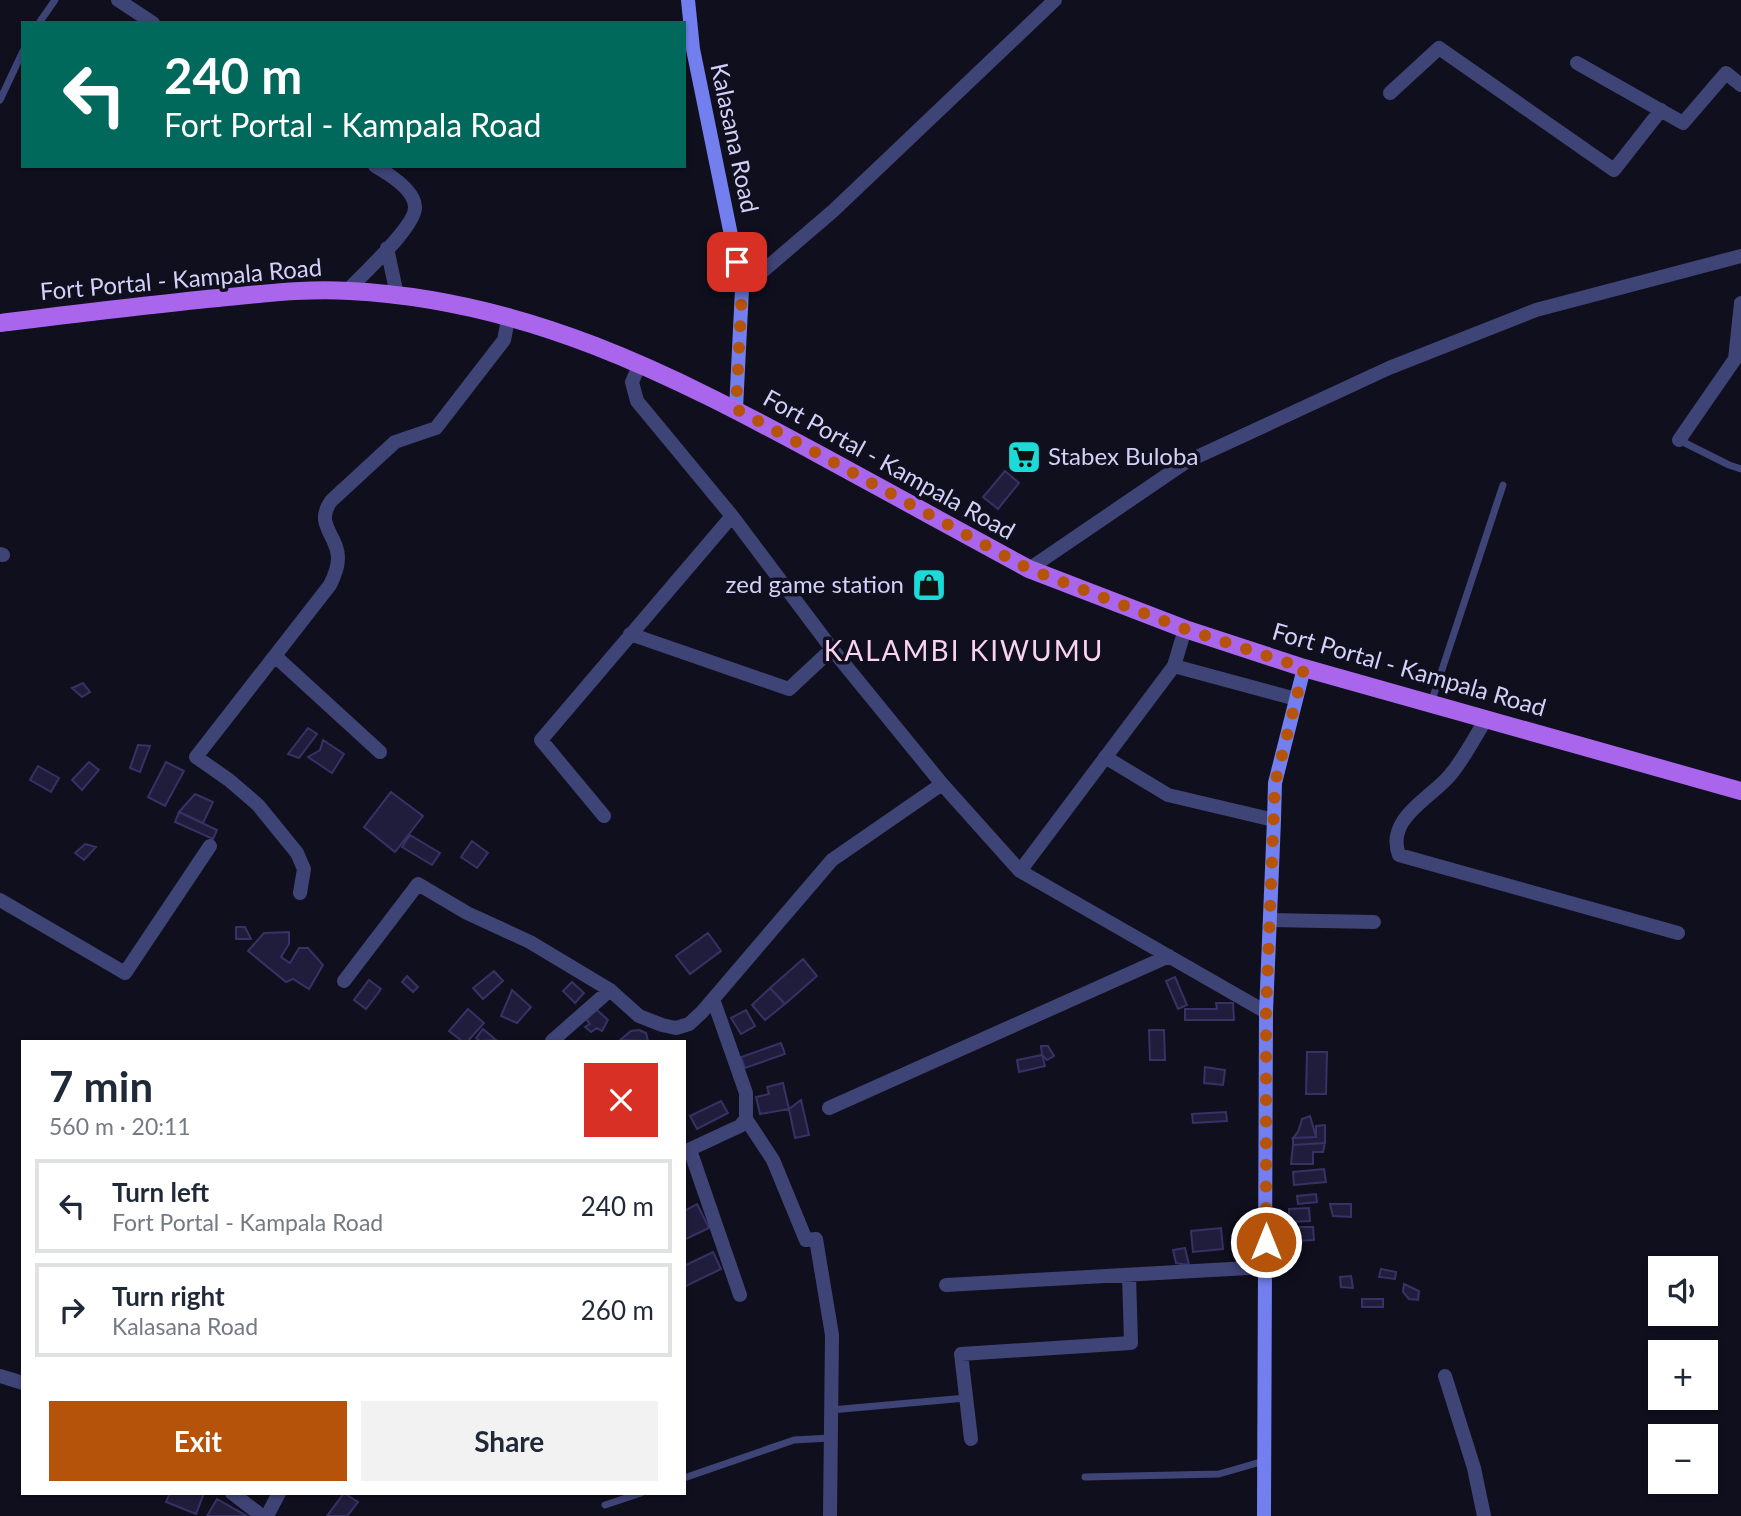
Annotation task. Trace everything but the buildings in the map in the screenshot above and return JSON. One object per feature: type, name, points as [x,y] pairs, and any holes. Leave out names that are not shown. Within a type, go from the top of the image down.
[{"type":"main road","name":"Fort Portal - Kampala Road","points":[[0,323],[267,293],[348,290],[454,303],[509,315],[575,337],[736,409],[1029,569],[1185,629],[1304,668],[1741,791]]},
{"type":"street","points":[[118,0],[150,21]]},
{"type":"street","name":"Kalasana Road","points":[[688,0],[693,49],[742,289],[736,409]]},
{"type":"street","points":[[742,289],[833,211],[1055,0]]},
{"type":"street","points":[[1390,93],[1439,48],[1614,170],[1661,110]]},
{"type":"street","points":[[1577,63],[1683,122],[1726,73],[1741,85]]},
{"type":"street","points":[[348,290],[407,228],[415,207],[412,196],[388,173],[379,168]]},
{"type":"street","points":[[387,248],[397,295]]},
{"type":"street","points":[[1029,569],[1186,462],[1389,368],[1536,310],[1741,256]]},
{"type":"street","points":[[1679,440],[1735,359],[1741,303]]},
{"type":"street","points":[[300,893],[304,869],[297,853],[258,805],[196,757],[330,585],[336,571],[337,549],[323,518],[331,501],[395,442],[436,428],[504,340],[509,315]]},
{"type":"street","points":[[640,364],[632,382],[637,401],[732,516],[832,649],[943,784],[1020,871],[1266,1012]]},
{"type":"street","points":[[1726,372],[1741,377]]},
{"type":"street","points":[[604,816],[541,740],[732,516]]},
{"type":"street","points":[[1020,871],[1174,666],[1185,629]]},
{"type":"street","points":[[630,634],[789,689],[832,649]]},
{"type":"street","points":[[275,656],[380,752]]},
{"type":"street","points":[[1174,666],[1296,699]]},
{"type":"street","points":[[1264,1516],[1266,1012],[1275,783],[1304,668]]},
{"type":"street","points":[[1486,719],[1451,775],[1413,809],[1396,833],[1399,855],[1678,933]]},
{"type":"street","points":[[1105,757],[1168,795],[1274,820]]},
{"type":"street","points":[[344,981],[418,884],[467,913],[530,942],[610,990],[639,1016],[676,1028],[689,1024],[831,860],[943,784]]},
{"type":"street","points":[[0,900],[125,973],[211,846]]},
{"type":"street","points":[[1270,920],[1374,922]]},
{"type":"street","points":[[829,1108],[1169,956]]},
{"type":"street","points":[[553,1040],[610,990]]},
{"type":"street","points":[[713,999],[746,1093],[746,1119],[773,1160],[806,1240],[816,1239],[832,1335],[831,1516]]},
{"type":"street","points":[[740,1295],[687,1151],[740,1126],[746,1119]]},
{"type":"street","points":[[946,1285],[1266,1268]]},
{"type":"street","points":[[971,1439],[961,1354],[1131,1342],[1129,1275]]},
{"type":"street","points":[[0,1376],[21,1382]]},
{"type":"street","points":[[1445,1376],[1474,1468],[1484,1516]]},
{"type":"street","points":[[235,1495],[264,1516],[278,1495]]},
{"type":"lane","points":[[39,21],[55,0]]},
{"type":"lane","points":[[0,100],[21,55]]},
{"type":"lane","points":[[1679,440],[1741,469]]},
{"type":"lane","points":[[1431,703],[1503,485]]},
{"type":"lane","points":[[831,1410],[966,1398]]},
{"type":"lane","points":[[686,1477],[794,1440],[831,1438]]},
{"type":"lane","points":[[1085,1477],[1219,1474],[1264,1461]]},
{"type":"lane","points":[[605,1505],[635,1495]]},
{"type":"place","name":"Stabex Buloba","points":[[1024,457]]},
{"type":"place","name":"zed game station","points":[[929,585]]},
{"type":"district","name":"KALAMBI KIWUMU","points":[[964,651]]},
{"type":"route","points":[[737,262],[742,289],[736,409],[1029,569],[1185,629],[1304,668],[1275,783],[1266,1012],[1266,1242]]}]
